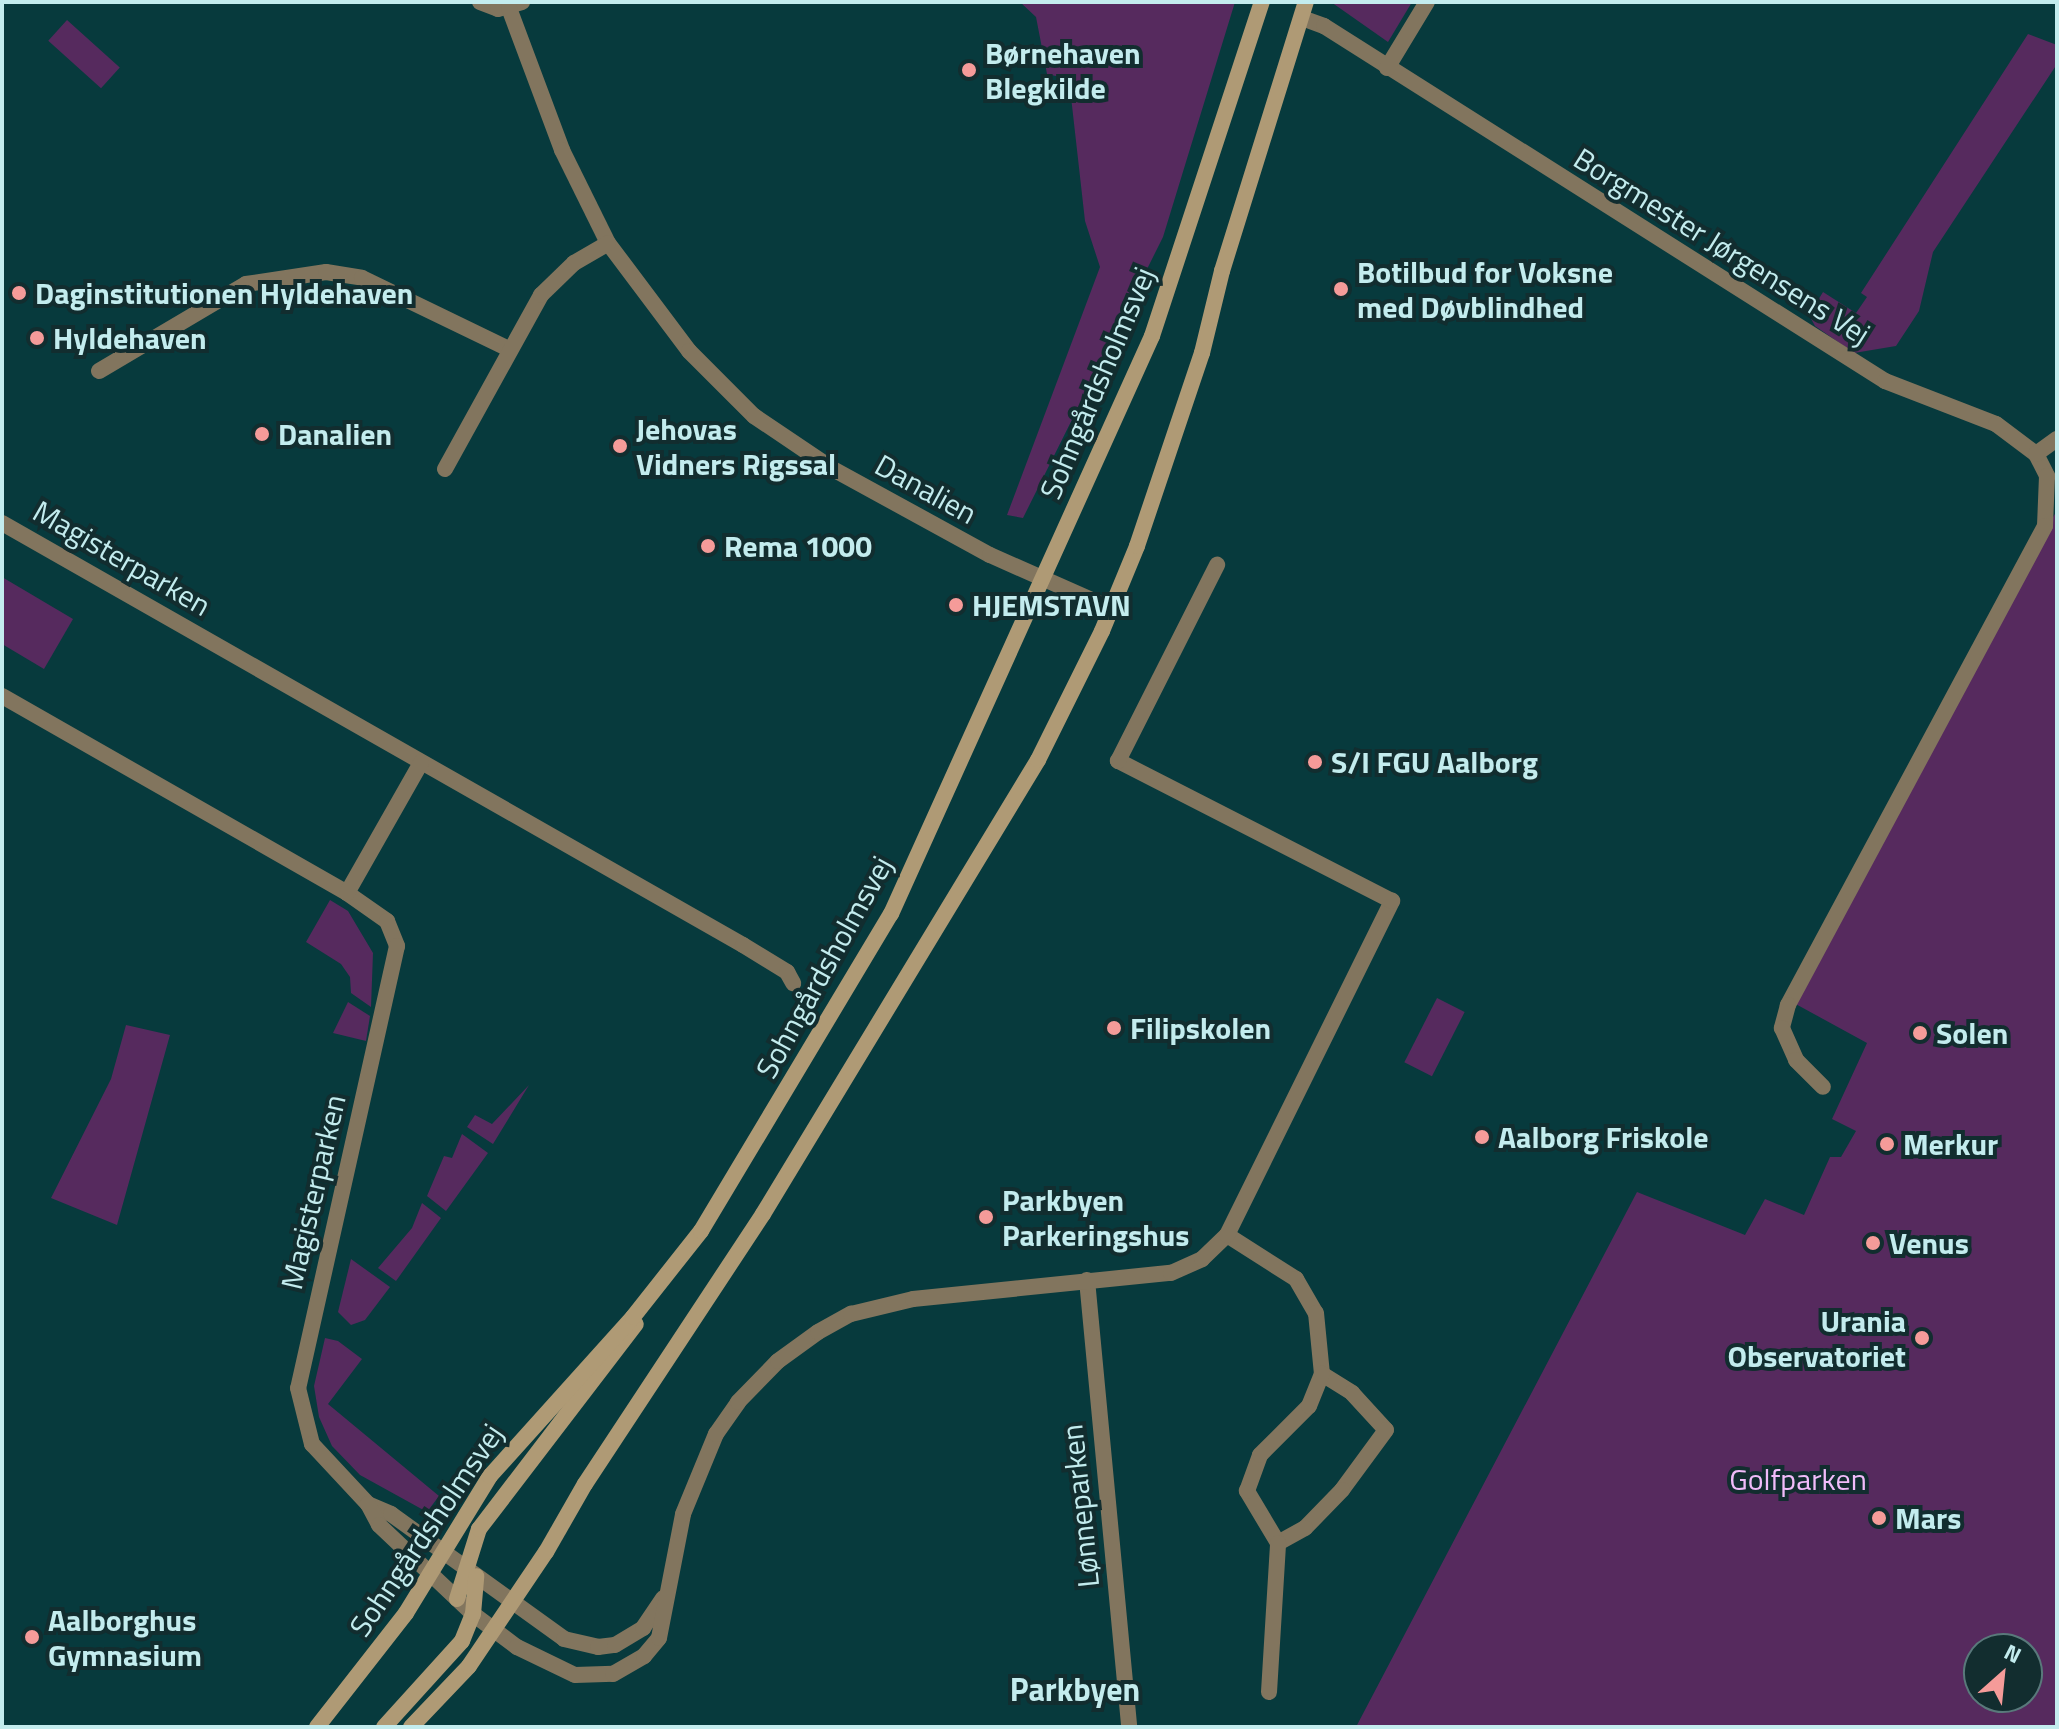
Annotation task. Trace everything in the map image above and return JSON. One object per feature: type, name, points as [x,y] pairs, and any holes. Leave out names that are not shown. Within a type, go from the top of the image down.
[{"type":"street","points":[[480,2],[515,5]]},
{"type":"street","name":"Sohngårdsholmsvej","points":[[317,1727],[387,1641],[475,1498],[532,1423],[670,1273],[752,1151],[891,914],[1152,336],[1262,2]]},
{"type":"street","points":[[1387,68],[1427,2]]},
{"type":"street","name":"Danalien","points":[[515,5],[562,150],[608,243],[667,329],[754,416],[894,505],[1112,609]]},
{"type":"street","points":[[411,1727],[452,1687],[512,1603],[763,1214],[932,930],[1004,819],[1112,609],[1202,353],[1222,271],[1304,10]]},
{"type":"street","name":"Borgmester Jørgensens Vej","points":[[1304,10],[1387,68],[1885,381],[1996,424],[2036,454]]},
{"type":"street","points":[[445,469],[507,348],[541,295],[574,263],[608,243]]},
{"type":"street","points":[[99,371],[246,284],[326,272],[362,278],[507,348]]},
{"type":"street","points":[[1823,1087],[1796,1060],[1782,1028],[1788,1005],[2045,526],[2047,476],[2036,454],[2057,439]]},
{"type":"street","name":"Magisterparken","points":[[2,523],[754,952],[787,972],[793,983]]},
{"type":"street","points":[[493,1629],[557,1670],[600,1678],[628,1667],[652,1647],[664,1623],[666,1594],[697,1471],[738,1402],[778,1361],[851,1314],[913,1299],[1171,1273],[1202,1259],[1227,1235],[1392,901],[1118,761],[1217,565]]},
{"type":"street","name":"Magisterparken","points":[[2,696],[347,893],[387,921],[397,946],[298,1388],[312,1444],[368,1504],[442,1551],[512,1603]]},
{"type":"street","points":[[347,893],[421,763]]},
{"type":"street","points":[[1227,1235],[1296,1279],[1316,1313],[1322,1374],[1309,1406],[1260,1455],[1247,1491],[1278,1543],[1269,1692]]},
{"type":"street","points":[[457,1599],[470,1572],[479,1529],[607,1367],[670,1273]]},
{"type":"street","name":"Lønneparken","points":[[1087,1280],[1129,1727]]},
{"type":"street","points":[[1278,1543],[1305,1528],[1342,1490],[1386,1430],[1352,1393],[1322,1374]]},
{"type":"street","name":"Magisterparken","points":[[368,1504],[379,1525],[493,1629]]},
{"type":"street","points":[[384,1727],[462,1641],[473,1614],[470,1572]]},
{"type":"street","points":[[512,1603],[564,1639],[598,1647],[631,1638],[666,1594]]},
{"type":"green space","points":[[1020,2],[1235,2],[1163,237],[1023,518],[1007,515],[1100,267],[1085,221],[1069,79],[1047,74],[1036,17]]},
{"type":"green space","points":[[1331,2],[1412,2],[1388,42]]},
{"type":"green space","points":[[67,20],[120,68],[101,88],[48,41]]},
{"type":"green space","points":[[2028,34],[2057,45],[2057,64],[1933,252],[1919,311],[1896,346],[1854,353],[1815,326],[1809,315],[1823,292],[1856,313],[1867,297],[1861,293]]},
{"type":"green space","name":"Golfparken","points":[[2057,510],[2057,1727],[1356,1727],[1637,1192],[1745,1235],[1765,1199],[1804,1215],[1830,1157],[1841,1157],[1856,1131],[1832,1119],[1867,1043],[1792,1002]]},
{"type":"green space","points":[[2,577],[73,619],[44,669],[2,644]]},
{"type":"green space","points":[[330,900],[348,911],[373,953],[371,1007],[351,993],[350,977],[341,964],[306,942]]},
{"type":"green space","points":[[1437,998],[1465,1012],[1432,1076],[1404,1062]]},
{"type":"green space","points":[[348,1002],[370,1016],[366,1041],[333,1033]]},
{"type":"green space","points":[[126,1025],[170,1035],[117,1225],[51,1198],[111,1079]]},
{"type":"green space","points":[[529,1085],[493,1144],[467,1127],[475,1115],[492,1124]]},
{"type":"green space","points":[[462,1134],[488,1153],[446,1211],[427,1196],[444,1156],[452,1158]]},
{"type":"green space","points":[[422,1203],[441,1218],[396,1281],[378,1268],[412,1228]]},
{"type":"green space","points":[[351,1259],[390,1287],[365,1320],[351,1325],[338,1312]]},
{"type":"green space","points":[[325,1338],[338,1341],[362,1359],[328,1404],[439,1496],[427,1512],[360,1475],[332,1446],[319,1417],[314,1386]]},
{"type":"place","name":"Børnehaven Blegkilde","points":[[969,70]]},
{"type":"place","name":"Botilbud for Voksne med Døvblindhed","points":[[1341,289]]},
{"type":"place","name":"Daginstitutionen Hyldehaven","points":[[19,293]]},
{"type":"place","name":"Hyldehaven","points":[[37,338]]},
{"type":"place","name":"Danalien","points":[[262,434]]},
{"type":"place","name":"Jehovas Vidners Rigssal","points":[[620,446]]},
{"type":"place","name":"Rema 1000","points":[[708,546]]},
{"type":"place","name":"HJEMSTAVN","points":[[956,605]]},
{"type":"place","name":"S/I FGU Aalborg","points":[[1315,762]]},
{"type":"place","name":"Filipskolen","points":[[1114,1028]]},
{"type":"place","name":"Solen","points":[[1920,1033]]},
{"type":"place","name":"Aalborg Friskole","points":[[1482,1137]]},
{"type":"place","name":"Merkur","points":[[1887,1144]]},
{"type":"place","name":"Parkbyen Parkeringshus","points":[[986,1217]]},
{"type":"place","name":"Venus","points":[[1873,1243]]},
{"type":"place","name":"Urania Observatoriet","points":[[1922,1338]]},
{"type":"place","name":"Mars","points":[[1879,1518]]},
{"type":"place","name":"Aalborghus Gymnasium","points":[[32,1637]]},
{"type":"district","name":"Parkbyen","points":[[1075,1689]]}]
